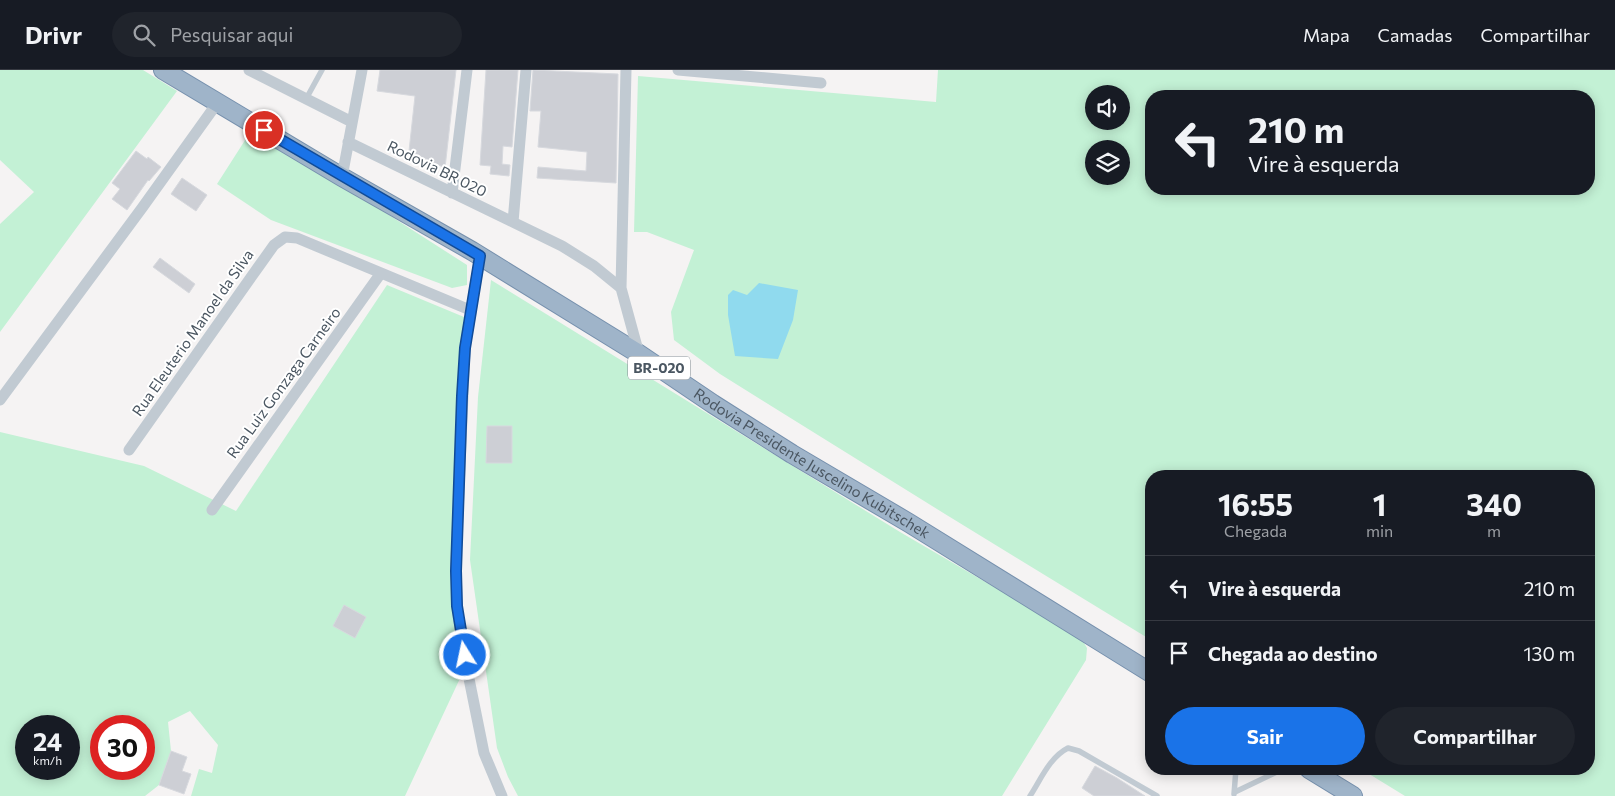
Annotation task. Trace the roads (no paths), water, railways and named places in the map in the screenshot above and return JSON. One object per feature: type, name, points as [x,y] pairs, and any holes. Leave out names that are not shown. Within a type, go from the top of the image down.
[{"type":"highway","name":"Rodovia Presidente Juscelino Kubitschek","points":[[165,71],[342,177],[480,256],[639,354],[784,449],[909,523],[1145,669]]},
{"type":"highway","points":[[1319,775],[1353,796]]},
{"type":"street","points":[[249,70],[352,122]]},
{"type":"street","points":[[342,177],[362,70]]},
{"type":"street","points":[[452,193],[467,70]]},
{"type":"street","points":[[514,222],[526,70]]},
{"type":"street","points":[[626,70],[621,288],[639,354]]},
{"type":"street","points":[[678,70],[821,83]]},
{"type":"street","points":[[0,400],[218,102]]},
{"type":"street","name":"Rodovia BR 020","points":[[348,142],[514,222],[579,256],[621,288]]},
{"type":"street","name":"Rua Eleuterio Manoel da Silva","points":[[129,450],[274,245],[285,237],[297,238],[381,273]]},
{"type":"street","points":[[480,256],[465,348],[456,561],[457,606],[462,644],[484,753],[502,796]]},
{"type":"street","points":[[381,273],[470,310]]},
{"type":"street","name":"Rua Luiz Gonzaga Carneiro","points":[[212,510],[381,273]]},
{"type":"lane","points":[[306,99],[322,70]]},
{"type":"lane","points":[[1030,796],[1053,760],[1068,748],[1079,751],[1157,796]]},
{"type":"lane","points":[[1234,794],[1236,775]]},
{"type":"lane","points":[[1234,794],[1271,775]]},
{"type":"water","points":[[759,283],[798,290],[793,320],[778,359],[735,356],[728,315],[728,295],[733,290],[747,295]]}]
